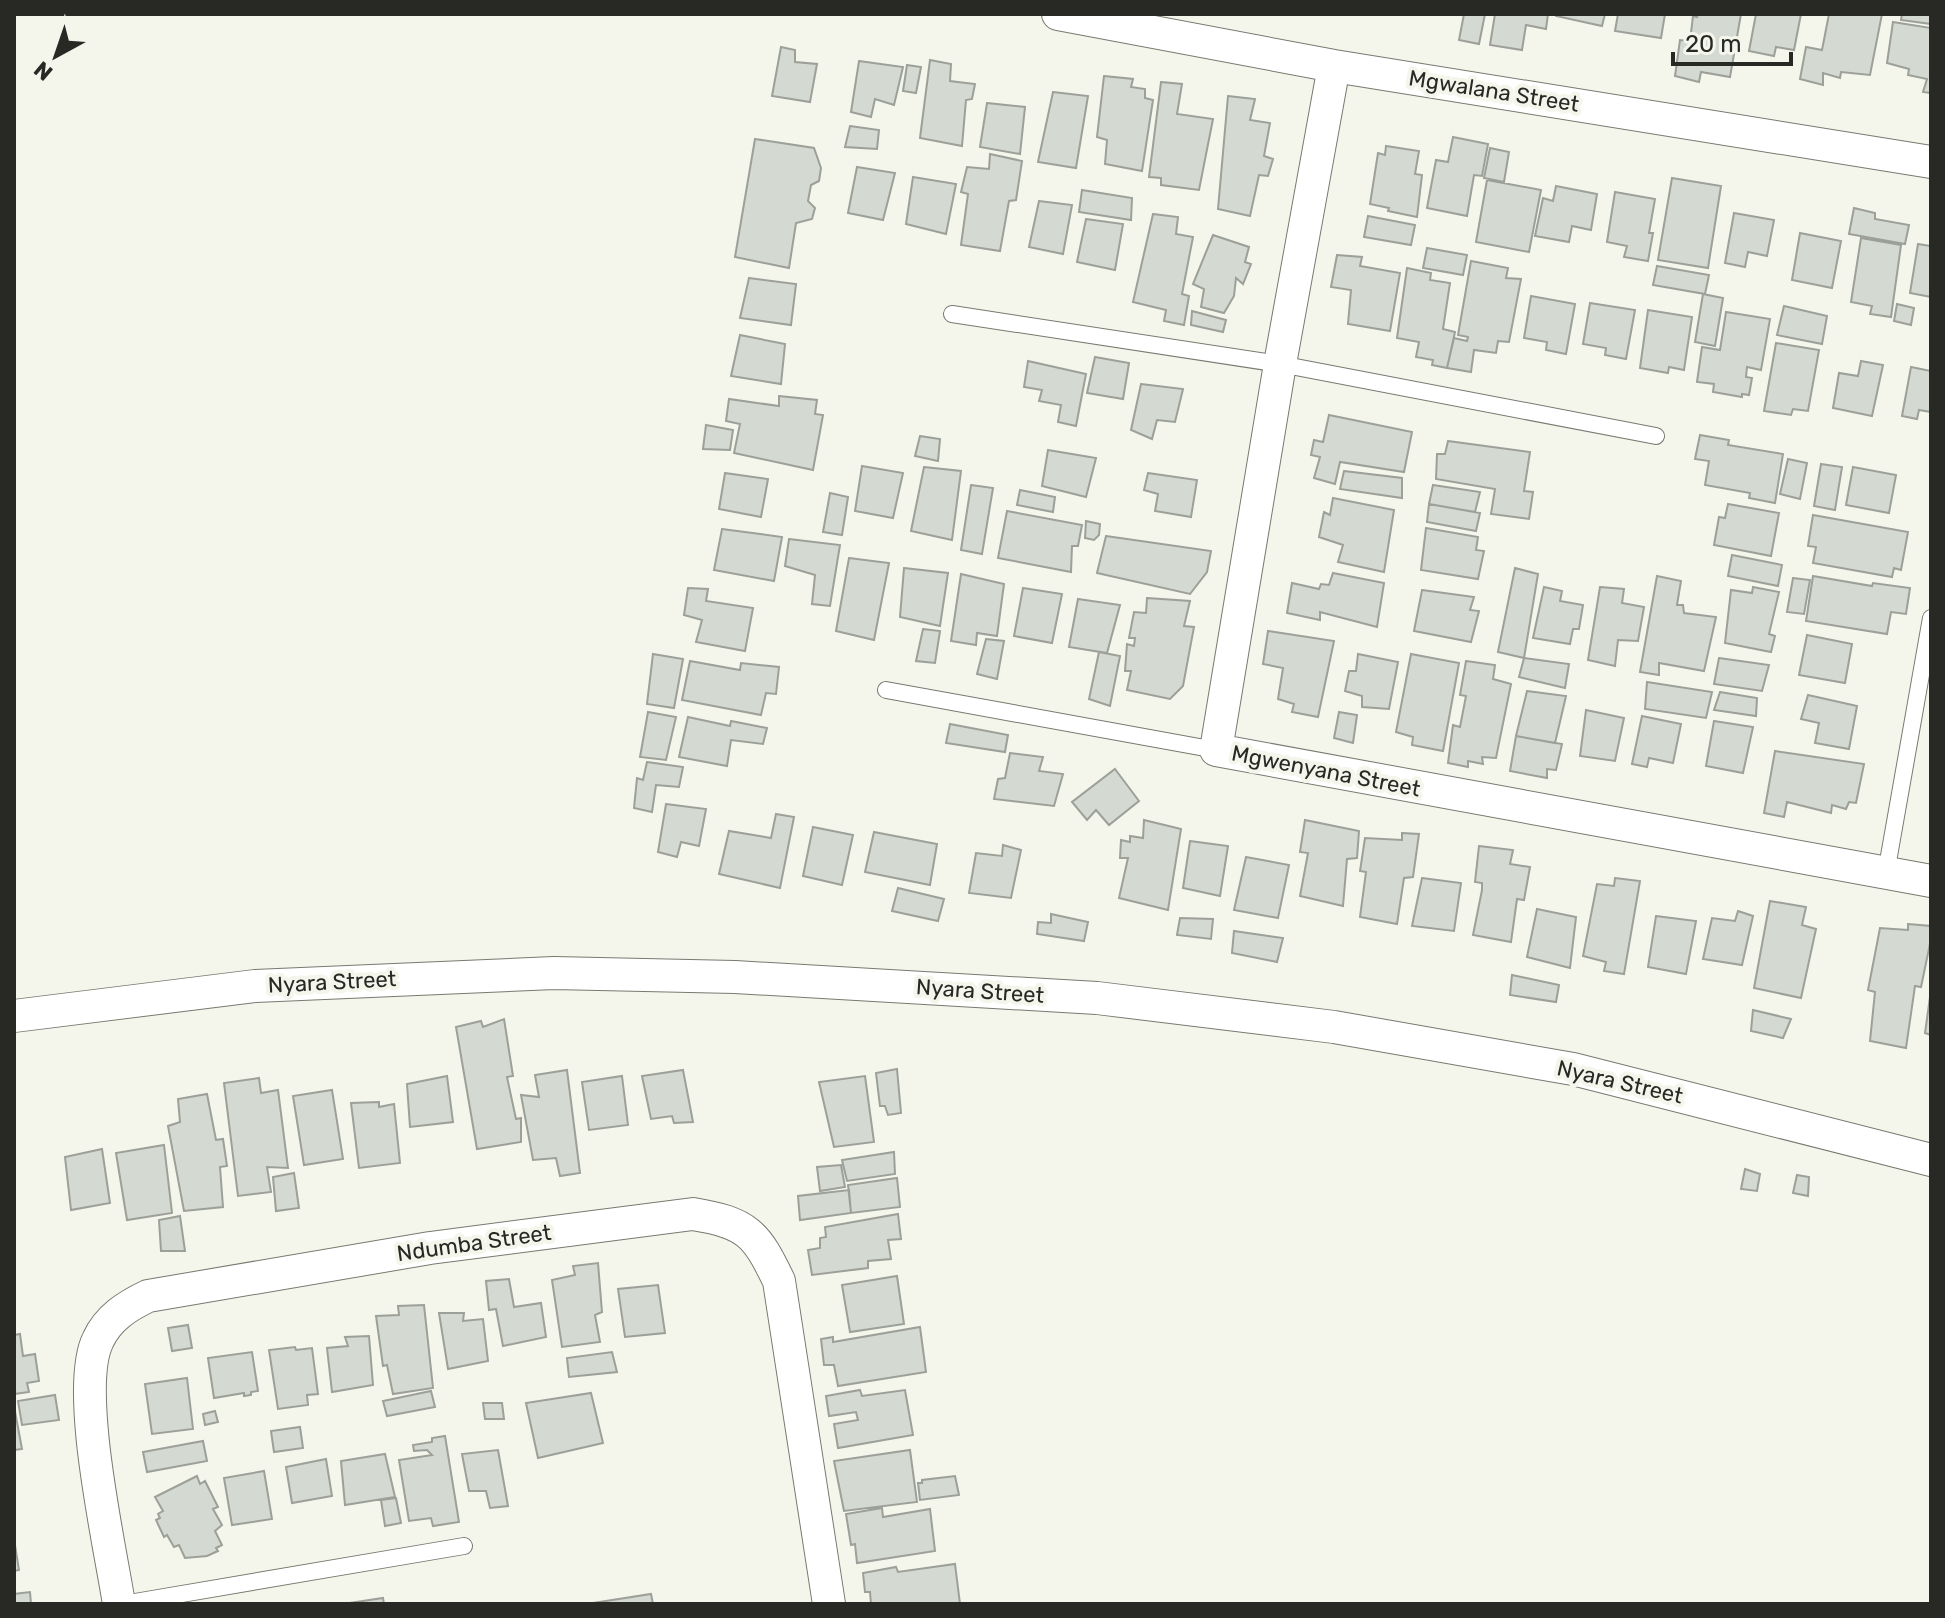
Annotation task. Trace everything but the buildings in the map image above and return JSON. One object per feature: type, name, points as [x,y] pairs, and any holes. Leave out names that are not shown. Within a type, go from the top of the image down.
[{"type":"street","name":"Mgwalana Street","points":[[1058,14],[1334,66],[1931,162]]},
{"type":"street","name":"Mgwenyana Street","points":[[1334,66],[1280,364],[1216,750],[1931,881]]},
{"type":"street","name":"Nyara Street","points":[[14,1016],[255,986],[554,973],[751,978],[1097,998],[1334,1027],[1573,1069],[1931,1160]]},
{"type":"street","name":"Ndumba Street","points":[[121,1604],[90,1414],[91,1368],[98,1340],[122,1309],[148,1296],[430,1248],[693,1214],[724,1219],[749,1231],[765,1252],[779,1281],[829,1604]]},
{"type":"lane","points":[[952,314],[1280,364],[1656,436]]},
{"type":"lane","points":[[1886,873],[1931,618]]},
{"type":"lane","points":[[886,690],[1216,750]]},
{"type":"lane","points":[[121,1604],[464,1546]]}]
